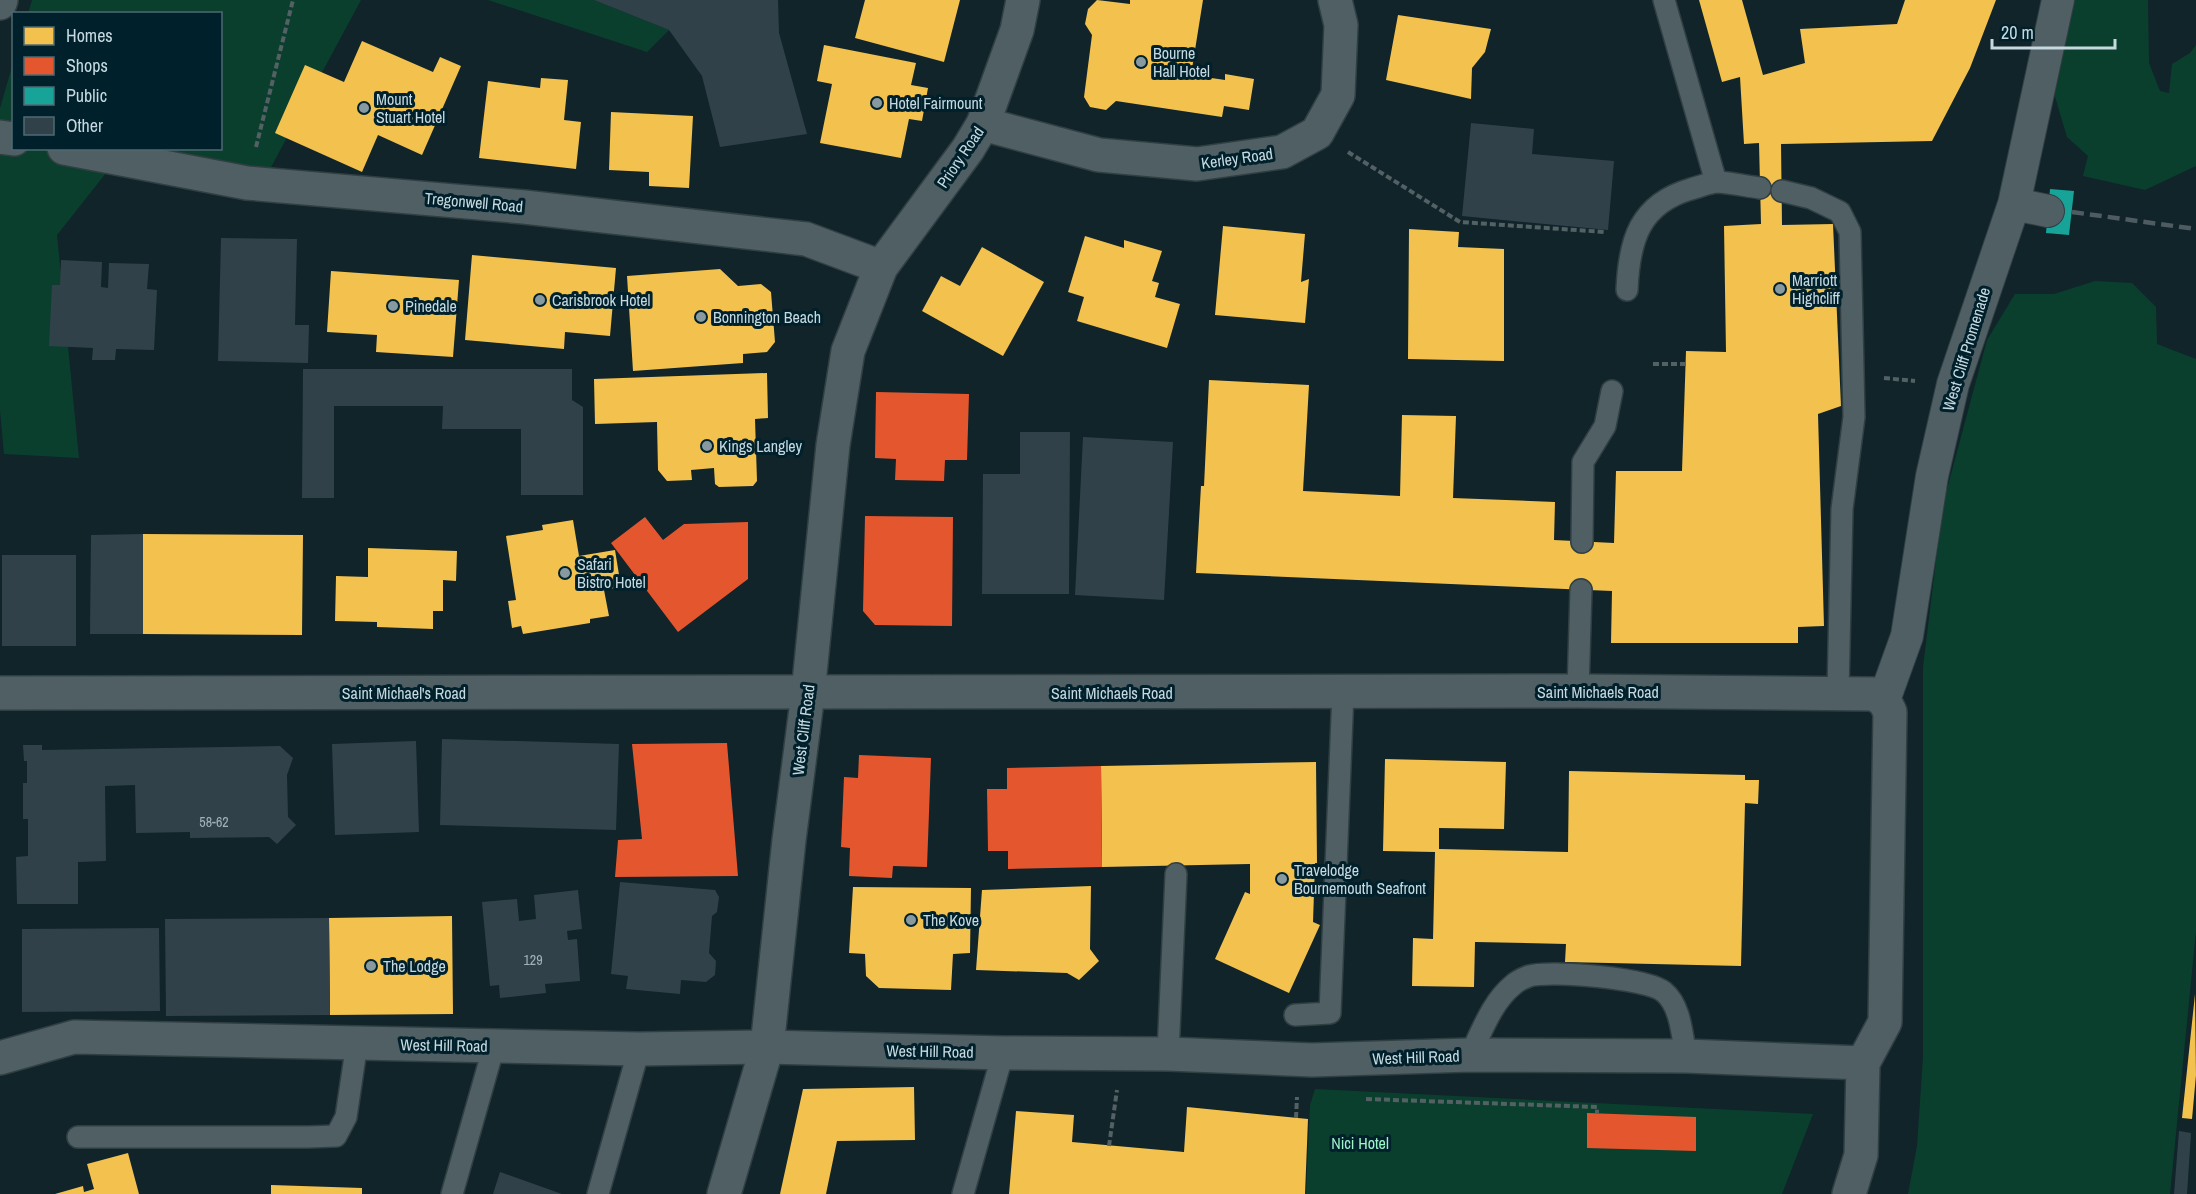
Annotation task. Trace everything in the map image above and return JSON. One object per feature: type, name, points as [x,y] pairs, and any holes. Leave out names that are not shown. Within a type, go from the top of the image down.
[{"type":"street","name":"Priory Road","points":[[881,267],[968,149],[983,124],[1017,30],[1023,0]]},
{"type":"street","points":[[1317,132],[1338,95],[1341,25],[1335,0]]},
{"type":"street","name":"West Cliff Promenade","points":[[1884,700],[1907,636],[1932,476],[1953,384],[2014,204],[2058,0]]},
{"type":"street","name":"Kerley Road","points":[[983,124],[1099,155],[1197,164],[1282,152],[1317,132]]},
{"type":"street","name":"Tregonwell Road","points":[[75,150],[248,183],[524,207],[806,239],[881,267]]},
{"type":"street","points":[[2014,204],[2048,211]]},
{"type":"street","name":"West Cliff Road","points":[[724,1194],[767,1047],[789,840],[808,693],[833,445],[848,351],[881,267]]},
{"type":"street","name":"Saint Michaels Road","points":[[808,693],[1578,691],[1874,694],[1884,700]]},
{"type":"street","name":"Saint Michael's Road","points":[[0,693],[808,693]]},
{"type":"street","points":[[1850,1194],[1861,1155],[1863,1063],[1885,1022],[1890,712],[1884,700]]},
{"type":"street","name":"West Hill Road","points":[[0,1058],[74,1037],[639,1049],[767,1047],[1003,1053],[1122,1053],[1312,1060],[1470,1055],[1686,1056],[1863,1063]]},
{"type":"lane","points":[[1664,0],[1716,182]]},
{"type":"lane","points":[[1627,290],[1628,261],[1635,234],[1650,213],[1673,194],[1716,182],[1760,188]]},
{"type":"lane","points":[[1782,191],[1811,198],[1840,213],[1850,232],[1854,417],[1842,509],[1838,693]]},
{"type":"lane","points":[[1582,542],[1583,462],[1605,426],[1612,391]]},
{"type":"lane","points":[[1578,691],[1581,590]]},
{"type":"lane","points":[[1295,1015],[1330,1013],[1343,692]]},
{"type":"lane","points":[[1168,1054],[1176,874]]},
{"type":"lane","points":[[1470,1055],[1493,1008],[1513,985],[1529,976],[1557,974],[1634,981],[1664,991],[1677,1012],[1686,1056]]},
{"type":"lane","points":[[78,1137],[336,1136],[346,1117],[357,1043]]},
{"type":"lane","points":[[452,1194],[494,1046]]},
{"type":"lane","points":[[598,1194],[639,1049]]},
{"type":"lane","points":[[963,1194],[1003,1053]]},
{"type":"path","points":[[248,183],[293,0]]},
{"type":"path","points":[[1317,132],[1460,222],[1635,234]]},
{"type":"path","points":[[1653,364],[1686,364]]},
{"type":"path","points":[[1890,378],[1920,382]]},
{"type":"path","points":[[1109,1146],[1122,1053]]},
{"type":"path","points":[[1296,1118],[1297,1097],[1310,1097],[1312,1060]]},
{"type":"path","points":[[1358,1099],[1598,1107],[1597,1113]]},
{"type":"green space","points":[[32,0],[361,0],[270,169],[151,150],[222,150],[222,12],[29,12]]},
{"type":"green space","points":[[488,0],[594,0],[669,30],[647,52]]},
{"type":"green space","points":[[2072,0],[2148,0],[2149,63],[2160,91],[2169,93],[2172,64],[2190,53],[2196,45],[2196,166],[2145,190],[2083,176],[2088,156],[2067,137],[2050,80]]},
{"type":"green space","points":[[12,66],[12,150],[124,150],[57,235],[79,458],[4,454],[0,410],[0,108]]},
{"type":"green space","points":[[2095,281],[2132,283],[2156,307],[2157,344],[2196,359],[2196,931],[2170,1194],[1908,1194],[1917,1146],[1923,1057],[1923,667],[1943,504],[1987,340],[2015,294],[2054,294]]},
{"type":"green space","name":"Nici Hotel","points":[[1315,1089],[1813,1114],[1782,1194],[1306,1194],[1310,1105]]},
{"type":"building: Homes","points":[[865,0],[960,0],[944,62],[855,38]]},
{"type":"building: Homes","name":"Bourne Hall Hotel","points":[[1097,0],[1130,4],[1130,0],[1203,0],[1191,75],[1225,80],[1225,74],[1254,79],[1249,110],[1224,106],[1222,117],[1116,101],[1106,110],[1090,107],[1084,97],[1092,35],[1085,24],[1088,9]]},
{"type":"building: Homes","name":"Marriott Highcliff","points":[[1699,0],[1742,0],[1763,75],[1805,63],[1800,29],[1897,24],[1905,0],[1996,0],[1970,68],[1932,141],[1781,144],[1782,225],[1833,224],[1841,406],[1818,414],[1824,626],[1798,627],[1798,643],[1611,643],[1612,591],[1196,573],[1201,486],[1204,486],[1209,380],[1309,385],[1303,491],[1400,496],[1402,415],[1456,416],[1453,498],[1555,502],[1554,540],[1614,543],[1616,471],[1682,471],[1686,351],[1726,352],[1724,226],[1761,224],[1759,143],[1744,144],[1740,77],[1722,82]]},
{"type":"building: Homes","points":[[1398,15],[1491,29],[1485,52],[1472,68],[1471,99],[1386,80]]},
{"type":"building: Homes","name":"Mount Stuart Hotel","points":[[362,41],[433,72],[440,57],[461,66],[422,155],[378,135],[362,172],[275,133],[305,65],[344,82]]},
{"type":"building: Homes","name":"Hotel Fairmount","points":[[824,45],[916,63],[911,85],[928,88],[922,121],[909,119],[901,158],[820,143],[832,84],[817,81]]},
{"type":"building: Homes","points":[[541,78],[568,80],[564,120],[581,122],[576,169],[479,158],[488,81],[540,88]]},
{"type":"building: Homes","points":[[611,112],[693,116],[689,188],[649,186],[649,172],[609,170]]},
{"type":"building: Homes","points":[[1223,226],[1305,234],[1301,282],[1309,279],[1305,323],[1215,315]]},
{"type":"building: Homes","points":[[1409,229],[1459,232],[1458,247],[1504,249],[1504,361],[1408,359]]},
{"type":"building: Homes","points":[[1085,236],[1124,248],[1124,240],[1162,251],[1152,281],[1159,283],[1155,297],[1180,304],[1167,348],[1077,321],[1084,297],[1068,292]]},
{"type":"building: Homes","points":[[982,247],[1044,282],[1003,356],[922,311],[941,276],[960,286]]},
{"type":"building: Homes","name":"Carisbrook Hotel","points":[[472,255],[616,268],[610,336],[565,332],[564,349],[465,340]]},
{"type":"building: Homes","name":"Bonnington Beach","points":[[720,269],[738,286],[761,284],[771,292],[775,342],[767,352],[743,354],[743,363],[633,371],[627,276]]},
{"type":"building: Homes","name":"Pinedale","points":[[331,271],[459,280],[453,357],[376,352],[377,335],[327,332]]},
{"type":"building: Homes","name":"Kings Langley","points":[[767,373],[768,418],[755,419],[757,481],[753,486],[719,487],[715,484],[714,468],[691,470],[692,480],[667,481],[658,470],[657,422],[595,424],[594,379]]},
{"type":"building: Homes","name":"Safari Bistro Hotel","points":[[573,520],[579,556],[615,550],[621,587],[604,590],[609,616],[590,619],[590,623],[523,634],[521,626],[512,628],[508,601],[516,600],[506,536],[543,530],[542,525]]},
{"type":"building: Homes","points":[[143,534],[303,535],[302,635],[143,634]]},
{"type":"building: Homes","points":[[368,548],[457,551],[456,581],[443,580],[443,611],[433,611],[433,629],[377,627],[377,622],[335,621],[336,576],[368,577]]},
{"type":"building: Homes","points":[[1385,759],[1506,762],[1504,829],[1439,828],[1439,849],[1568,852],[1569,771],[1745,775],[1745,780],[1759,780],[1758,804],[1745,803],[1741,966],[1565,962],[1566,944],[1475,942],[1474,987],[1412,986],[1413,938],[1433,939],[1435,852],[1383,851]]},
{"type":"building: Homes","name":"Travelodge Bournemouth Seafront","points":[[1316,762],[1317,863],[1315,863],[1313,922],[1320,925],[1289,993],[1215,959],[1245,892],[1250,894],[1250,864],[1102,867],[1101,766]]},
{"type":"building: Homes","points":[[1091,886],[1090,949],[1099,961],[1079,980],[1067,973],[976,970],[982,890]]},
{"type":"building: Homes","name":"The Kove","points":[[853,887],[971,888],[970,953],[953,954],[951,990],[879,988],[866,976],[865,954],[849,953]]},
{"type":"building: Homes","name":"The Lodge","points":[[452,916],[453,1014],[330,1015],[329,918]]},
{"type":"building: Homes","points":[[2195,994],[2196,1075],[2192,1119],[2182,1118]]},
{"type":"building: Homes","points":[[914,1087],[915,1140],[837,1141],[826,1194],[780,1194],[803,1089]]},
{"type":"building: Homes","name":"Nici Hotel","points":[[1187,1107],[1308,1119],[1305,1194],[1009,1194],[1016,1111],[1074,1115],[1072,1142],[1184,1152]]},
{"type":"building: Homes","points":[[128,1153],[139,1194],[55,1194],[83,1186],[84,1192],[94,1189],[87,1164]]},
{"type":"building: Homes","points":[[271,1185],[362,1188],[362,1194],[271,1194]]},
{"type":"building: Shops","points":[[876,392],[969,394],[967,460],[945,460],[944,481],[895,480],[896,459],[875,458]]},
{"type":"building: Shops","points":[[865,516],[953,517],[952,626],[875,625],[863,611]]},
{"type":"building: Shops","points":[[645,517],[663,540],[684,524],[748,522],[748,579],[678,632],[611,543]]},
{"type":"building: Shops","points":[[727,743],[738,876],[615,877],[618,840],[642,839],[632,744]]},
{"type":"building: Shops","points":[[859,755],[931,758],[927,867],[893,866],[892,878],[849,876],[850,848],[841,847],[844,777],[858,778]]},
{"type":"building: Shops","points":[[1101,766],[1102,867],[1008,869],[1008,851],[988,851],[987,789],[1007,789],[1007,768]]},
{"type":"building: Shops","points":[[1587,1113],[1696,1117],[1696,1151],[1587,1148]]},
{"type":"building: Public","points":[[2050,189],[2074,191],[2069,235],[2046,233]]},
{"type":"building: Other","points":[[594,0],[778,0],[779,33],[807,134],[720,147],[702,76],[669,30]]},
{"type":"building: Other","points":[[1471,123],[1534,129],[1532,154],[1614,161],[1608,230],[1462,216]]},
{"type":"building: Other","points":[[221,238],[297,239],[295,325],[309,325],[308,363],[218,361]]},
{"type":"building: Other","points":[[61,260],[102,262],[101,287],[108,288],[109,263],[149,264],[147,289],[157,290],[154,350],[116,349],[115,360],[92,360],[93,348],[49,346],[52,285],[60,285]]},
{"type":"building: Other","points":[[303,369],[572,369],[572,400],[583,407],[583,495],[521,495],[521,429],[442,429],[443,406],[334,406],[334,498],[302,498]]},
{"type":"building: Other","points":[[1020,432],[1070,432],[1069,594],[982,594],[983,474],[1020,474]]},
{"type":"building: Other","points":[[1083,437],[1173,442],[1164,600],[1075,595]]},
{"type":"building: Other","points":[[143,534],[143,634],[90,634],[91,535]]},
{"type":"building: Other","points":[[2,555],[76,555],[76,646],[2,646]]},
{"type":"building: Other","points":[[442,739],[619,744],[616,830],[440,825]]},
{"type":"building: Other","points":[[416,741],[419,832],[335,835],[332,744]]},
{"type":"building: Other","points":[[23,745],[42,745],[42,750],[280,746],[293,758],[287,775],[288,817],[296,825],[277,844],[269,837],[190,838],[190,832],[136,833],[135,785],[105,786],[106,861],[78,862],[78,904],[17,904],[16,857],[28,856],[28,819],[23,819],[23,783],[27,783],[27,761],[24,761]]},
{"type":"building: Other","points":[[620,882],[715,890],[719,897],[717,912],[712,916],[709,953],[716,961],[715,975],[706,982],[681,980],[680,994],[626,989],[628,976],[611,974]]},
{"type":"building: Other","points":[[578,890],[582,929],[567,931],[568,940],[577,939],[580,981],[545,984],[546,993],[500,998],[499,985],[490,986],[482,902],[517,899],[519,921],[536,919],[534,895]]},
{"type":"building: Other","points":[[329,918],[330,1015],[166,1016],[165,919]]},
{"type":"building: Other","points":[[159,928],[160,1011],[22,1012],[22,929]]},
{"type":"building: Other","points":[[2179,1131],[2191,1133],[2187,1194],[2174,1194]]},
{"type":"building: Other","points":[[500,1172],[562,1194],[493,1194]]},
{"type":"railway","points":[[2072,212],[2196,229]]},
{"type":"place","name":"Bourne Hall Hotel","points":[[1141,62]]},
{"type":"place","name":"Hotel Fairmount","points":[[877,103]]},
{"type":"place","name":"Mount Stuart Hotel","points":[[364,108]]},
{"type":"place","name":"Marriott Highcliff","points":[[1780,289]]},
{"type":"place","name":"Carisbrook Hotel","points":[[540,300]]},
{"type":"place","name":"Pinedale","points":[[393,306]]},
{"type":"place","name":"Bonnington Beach","points":[[701,317]]},
{"type":"place","name":"Kings Langley","points":[[707,446]]},
{"type":"place","name":"Safari Bistro Hotel","points":[[565,573]]},
{"type":"place","name":"Travelodge Bournemouth Seafront","points":[[1282,879]]},
{"type":"place","name":"The Kove","points":[[911,920]]},
{"type":"place","name":"The Lodge","points":[[371,966]]}]
